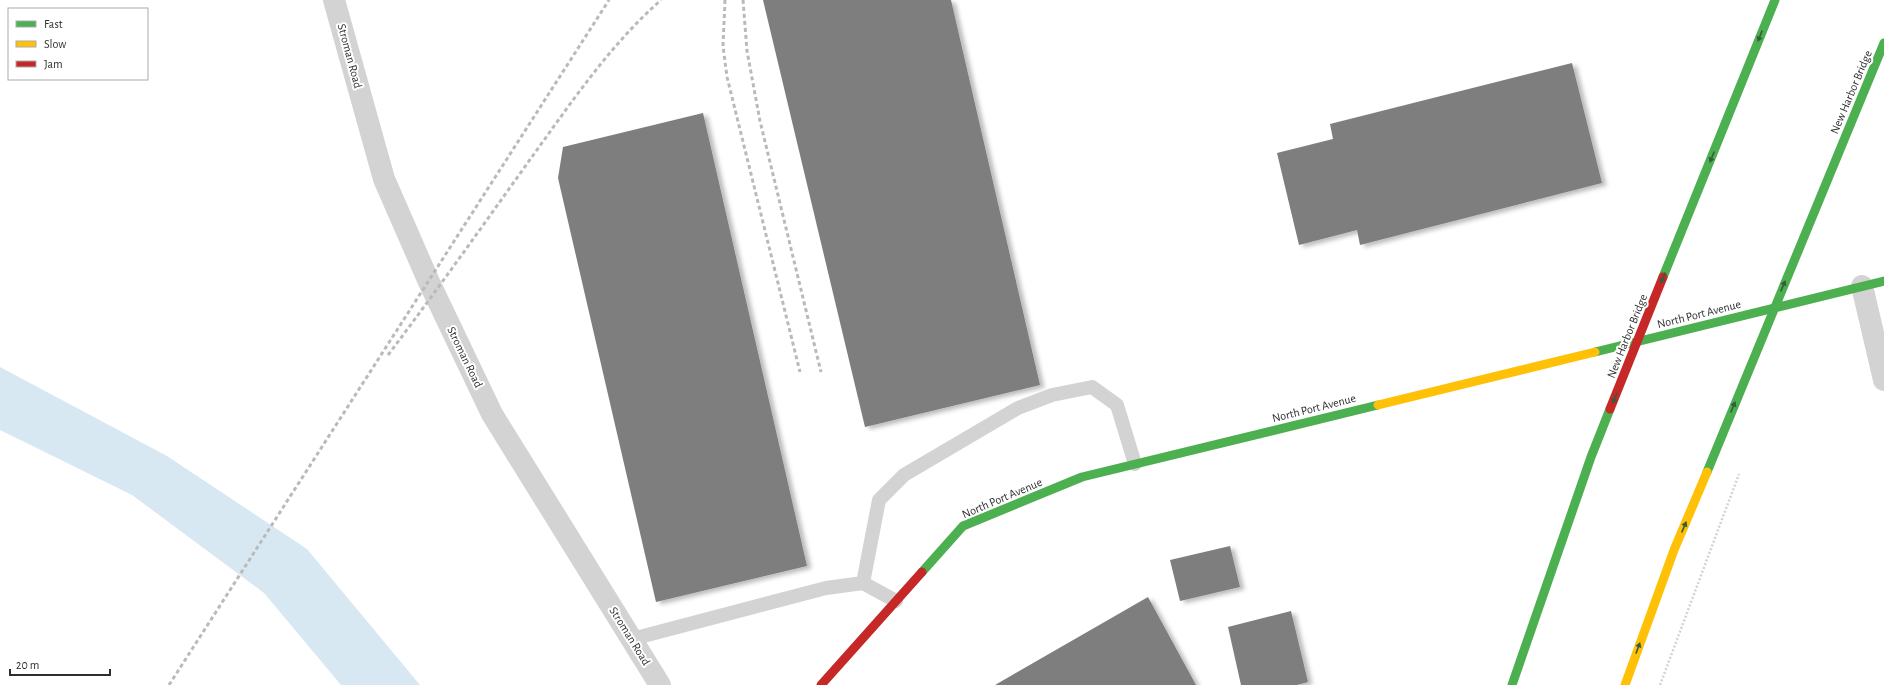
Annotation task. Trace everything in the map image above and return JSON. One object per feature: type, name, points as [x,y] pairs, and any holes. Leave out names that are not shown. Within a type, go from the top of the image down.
[{"type":"main road","name":"New Harbor Bridge","points":[[1512,685],[1592,457],[1775,0]]},
{"type":"main road","name":"New Harbor Bridge","points":[[1625,685],[1674,550],[1884,44]]},
{"type":"main road","name":"North Port Avenue","points":[[821,685],[963,526],[1082,477],[1884,281]]},
{"type":"street","name":"Stroman Road","points":[[334,0],[384,179],[429,282],[492,414],[660,685]]},
{"type":"street","points":[[1862,286],[1884,380]]},
{"type":"lane","points":[[863,584],[879,500],[904,475],[1018,408],[1052,395],[1092,387],[1117,405],[1134,464]]},
{"type":"lane","points":[[632,639],[826,588],[863,584],[896,602]]},
{"type":"shaded area","points":[[0,367],[167,456],[307,549],[420,685],[341,685],[264,593],[132,495],[0,430]]},
{"type":"building","points":[[763,0],[951,0],[1040,385],[865,427]]},
{"type":"building","points":[[1572,63],[1602,183],[1360,245],[1357,230],[1299,245],[1277,153],[1333,139],[1330,124]]},
{"type":"building","points":[[703,113],[807,566],[656,602],[558,178],[563,147]]},
{"type":"building","points":[[1230,546],[1240,587],[1180,601],[1170,560]]},
{"type":"building","points":[[1148,597],[1196,685],[995,685]]},
{"type":"building","points":[[1291,611],[1308,682],[1297,685],[1241,685],[1228,627]]},
{"type":"railway","points":[[169,685],[609,0]]},
{"type":"railway","points":[[388,355],[593,73],[626,35],[661,0]]},
{"type":"railway","points":[[725,0],[723,46],[727,77],[800,372]]},
{"type":"railway","points":[[743,0],[747,51],[760,121],[821,372]]},
{"type":"traffic: fast","points":[[1663,277],[1775,0]]},
{"type":"traffic: fast","points":[[1707,472],[1884,43]]},
{"type":"traffic: fast","points":[[1595,352],[1884,281]]},
{"type":"traffic: fast","points":[[922,572],[963,526],[1082,477],[1378,405]]},
{"type":"traffic: fast","points":[[1512,685],[1591,457],[1610,409]]},
{"type":"traffic: slow","points":[[1378,405],[1595,352]]},
{"type":"traffic: slow","points":[[1625,685],[1674,550],[1707,472]]},
{"type":"traffic: jam","points":[[1610,409],[1663,277]]},
{"type":"traffic: jam","points":[[821,685],[922,572]]}]
